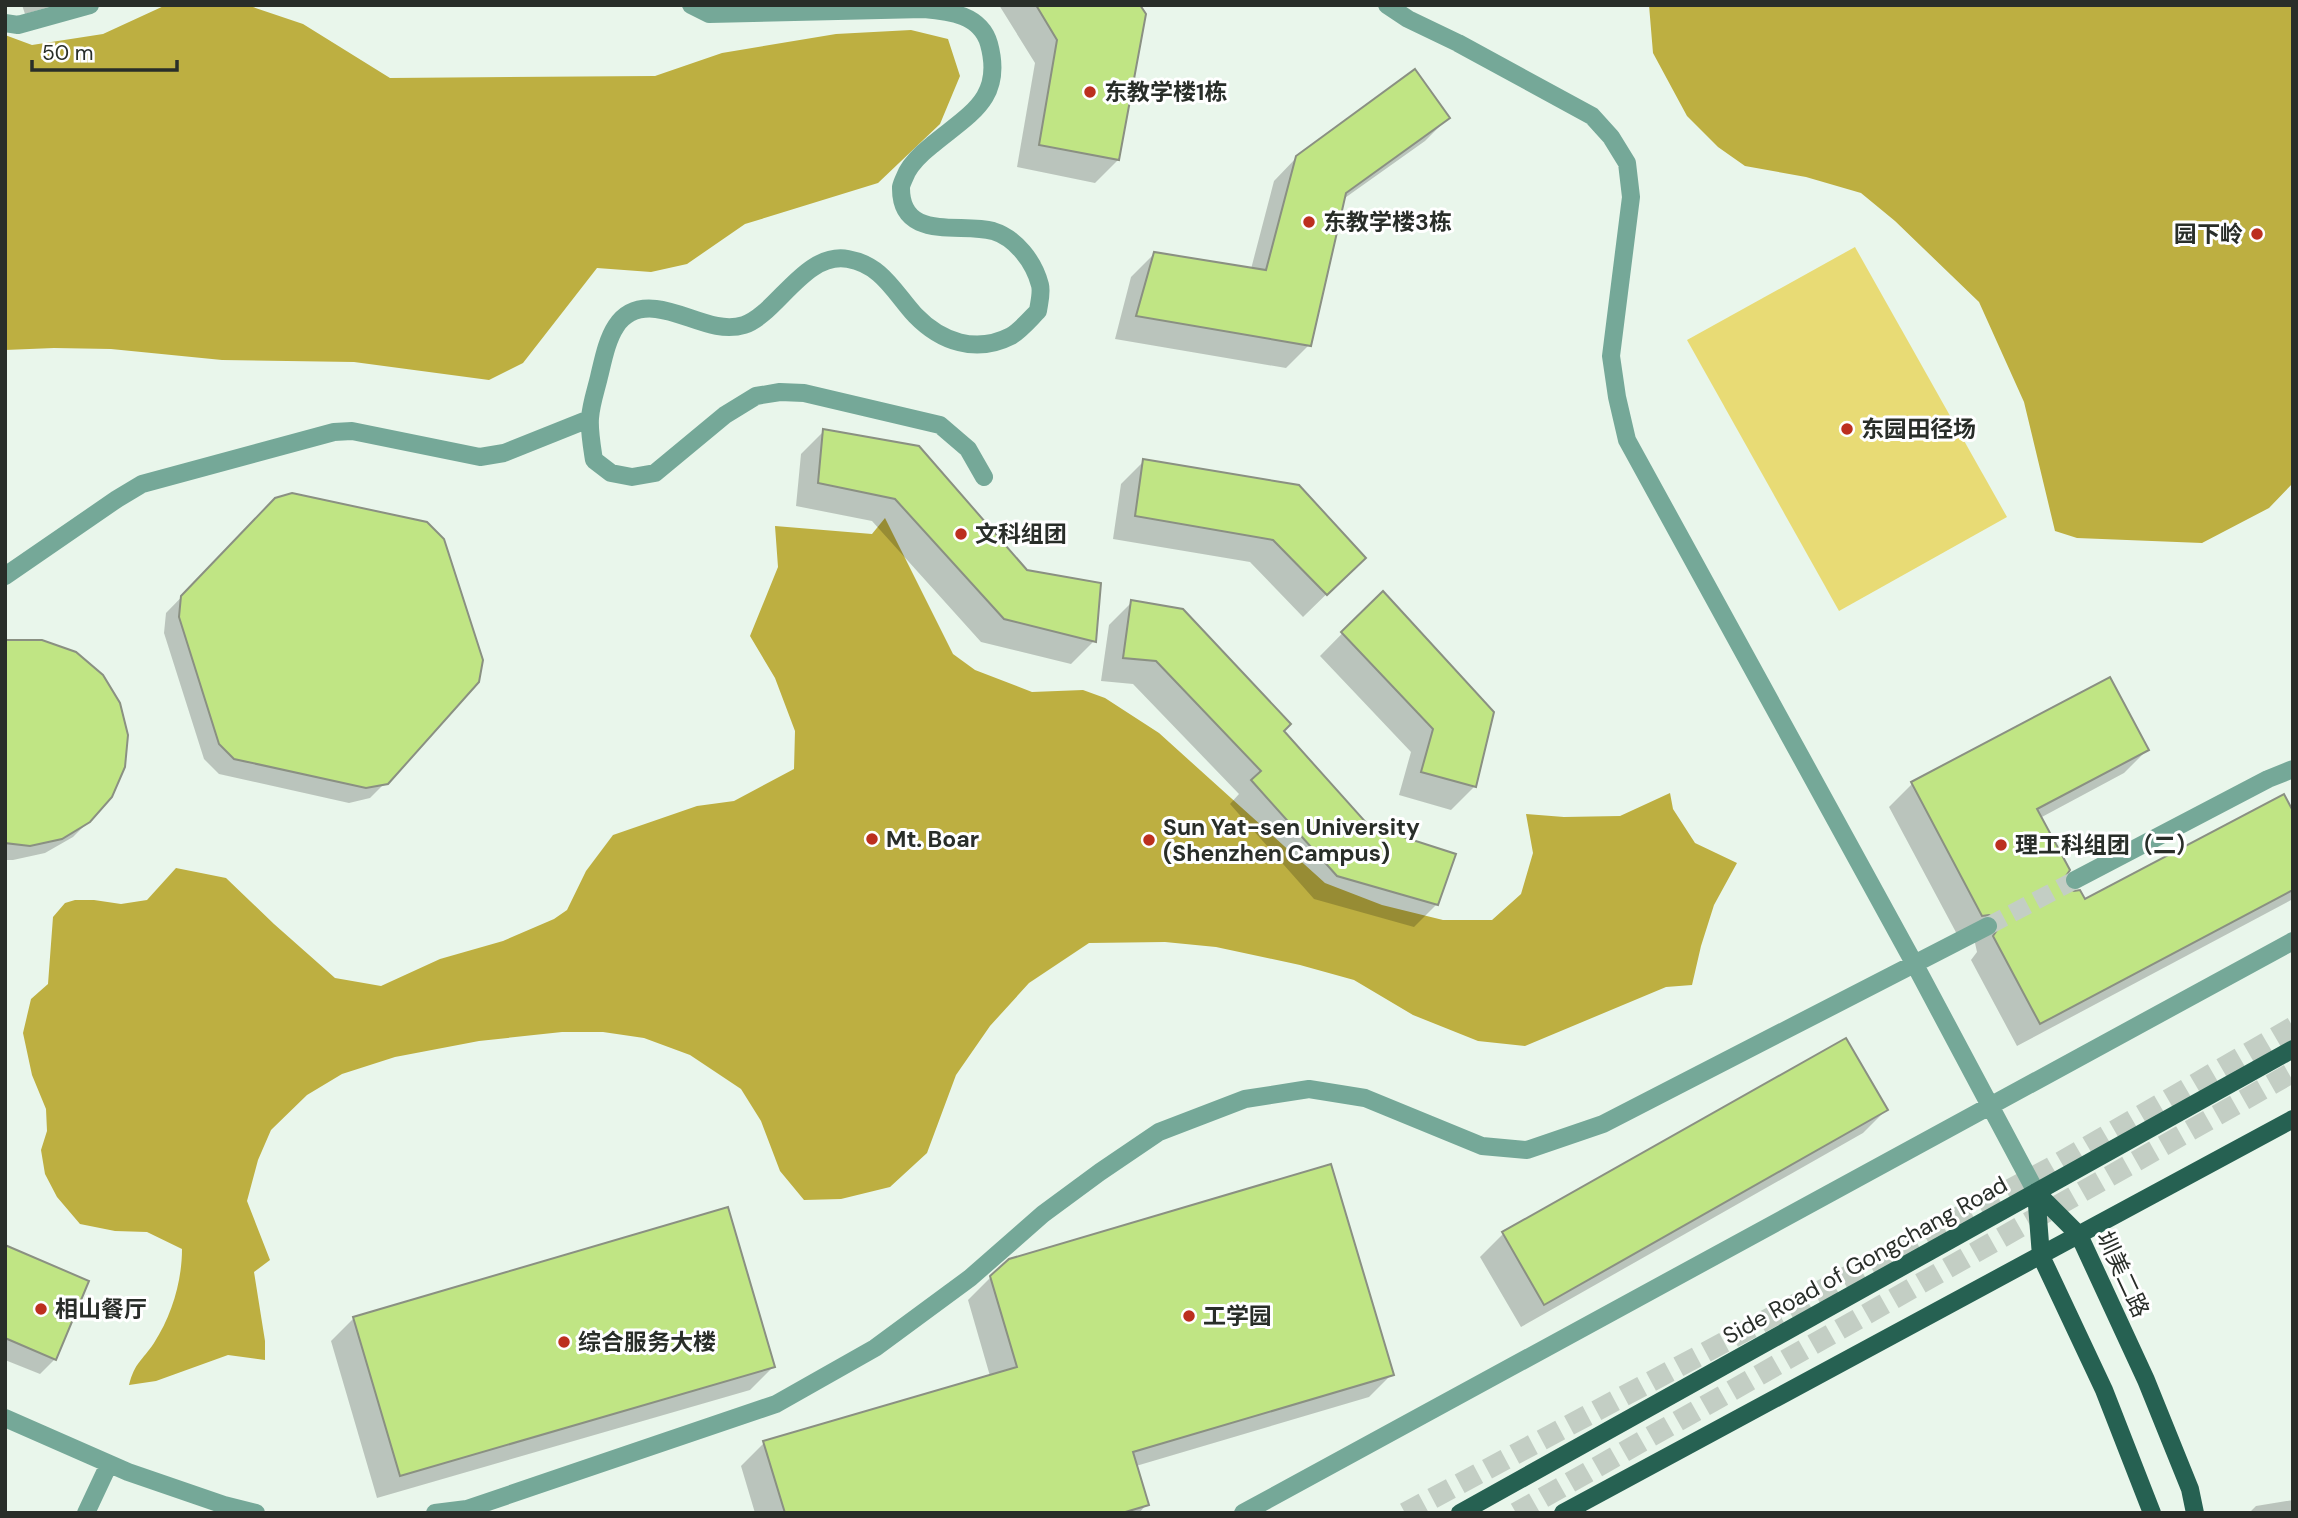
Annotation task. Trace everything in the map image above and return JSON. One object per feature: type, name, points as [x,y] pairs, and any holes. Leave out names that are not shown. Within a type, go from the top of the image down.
[{"type":"main road","name":"Side Road of Gongchang Road","points":[[1460,1513],[2293,1049]]},
{"type":"main road","points":[[1563,1513],[2293,1119]]},
{"type":"main road","name":"圳美二路","points":[[2036,1192],[2080,1236],[2146,1380],[2190,1489],[2195,1513]]},
{"type":"main road","points":[[2036,1192],[2041,1256],[2104,1390],[2152,1513]]},
{"type":"lane","points":[[5,23],[18,25],[90,5]]},
{"type":"lane","points":[[691,5],[709,14],[924,9],[963,15],[979,25],[988,39],[994,62],[993,81],[988,94],[975,109],[910,166],[901,184],[903,204],[914,221],[927,225],[991,231],[1005,236],[1019,247],[1030,262],[1041,287],[1038,311],[1012,335],[984,345],[967,345],[942,337],[916,316],[884,275],[865,264],[845,258],[824,262],[809,271],[759,317],[745,325],[711,325],[656,309],[640,309],[623,317],[609,338],[589,419],[594,460],[611,474],[632,477],[654,472],[725,415],[756,397],[780,392],[804,393],[940,425],[968,449],[984,477]]},
{"type":"lane","points":[[1387,5],[1408,19],[1592,116],[1611,137],[1627,163],[1631,197],[1611,356],[1627,440],[1914,963],[2036,1192]]},
{"type":"lane","points":[[5,576],[142,484],[334,432],[352,431],[480,457],[504,453],[589,419]]},
{"type":"lane","points":[[2075,880],[2268,779],[2293,769]]},
{"type":"lane","points":[[435,1513],[467,1509],[776,1404],[875,1348],[970,1278],[1043,1214],[1160,1132],[1245,1099],[1309,1089],[1365,1098],[1482,1146],[1527,1150],[1603,1124],[1988,926]]},
{"type":"lane","points":[[1243,1513],[2293,941]]},
{"type":"lane","points":[[5,1418],[128,1472],[224,1505],[256,1513]]},
{"type":"lane","points":[[86,1513],[109,1464]]},
{"type":"shaded area","points":[[166,5],[247,5],[303,24],[390,78],[655,76],[722,53],[836,34],[911,30],[948,39],[960,76],[940,124],[878,183],[745,224],[687,264],[651,272],[597,268],[523,363],[489,380],[354,362],[222,360],[111,349],[5,350],[5,35],[32,45],[103,34]]},
{"type":"shaded area","points":[[1649,5],[2293,5],[2293,483],[2269,508],[2202,543],[2077,538],[2055,531],[2024,402],[1979,302],[1895,221],[1861,193],[1806,177],[1745,166],[1718,147],[1687,116],[1653,53]]},
{"type":"shaded area","name":"东园田径场","points":[[1855,247],[2007,517],[1839,611],[1687,340]]},
{"type":"shaded area","points":[[885,518],[953,654],[975,670],[1032,692],[1083,690],[1105,698],[1159,733],[1325,883],[1382,905],[1443,920],[1492,920],[1521,894],[1533,853],[1526,814],[1564,817],[1620,816],[1670,793],[1673,809],[1695,843],[1737,863],[1714,905],[1692,985],[1666,987],[1525,1046],[1478,1041],[1413,1015],[1354,980],[1300,965],[1216,947],[1165,942],[1089,943],[1029,983],[990,1026],[956,1075],[927,1153],[890,1187],[841,1199],[804,1200],[780,1171],[761,1121],[741,1089],[690,1055],[644,1038],[603,1032],[562,1032],[479,1041],[395,1057],[342,1074],[307,1095],[271,1130],[258,1160],[247,1201],[270,1260],[254,1272],[265,1341],[265,1360],[228,1355],[156,1381],[129,1385],[136,1366],[154,1343],[171,1309],[180,1273],[182,1249],[147,1232],[115,1231],[80,1224],[57,1197],[45,1174],[41,1150],[47,1131],[46,1109],[32,1075],[23,1033],[31,999],[48,984],[53,917],[65,903],[94,900],[121,904],[147,900],[176,868],[226,878],[335,978],[381,986],[440,959],[503,941],[554,919],[567,910],[586,871],[613,835],[697,806],[734,801],[794,769],[795,731],[775,678],[750,636],[778,567],[775,526],[872,534]]},
{"type":"building","name":"东教学楼1栋","points":[[1036,5],[1140,5],[1146,14],[1119,160],[1039,145],[1057,40]]},
{"type":"building","name":"东教学楼3栋","points":[[1415,69],[1450,118],[1346,193],[1311,346],[1136,316],[1154,252],[1266,270],[1296,156]]},
{"type":"building","name":"文科组团","points":[[823,429],[919,446],[1027,570],[1101,583],[1096,642],[1004,619],[895,499],[818,483]]},
{"type":"building","points":[[1143,459],[1299,485],[1366,558],[1327,595],[1273,540],[1135,516]]},
{"type":"building","points":[[292,493],[427,522],[444,539],[483,660],[479,682],[388,784],[366,788],[234,759],[219,744],[179,617],[181,596],[275,498]]},
{"type":"building","points":[[1383,591],[1494,712],[1476,787],[1421,772],[1433,729],[1341,632]]},
{"type":"building","points":[[1131,600],[1183,609],[1291,724],[1284,731],[1369,826],[1456,854],[1438,905],[1337,876],[1251,780],[1261,771],[1156,661],[1123,658]]},
{"type":"building","points":[[5,640],[42,640],[76,652],[103,675],[120,703],[128,735],[125,767],[112,797],[90,822],[62,839],[30,846],[5,843]]},
{"type":"building","name":"理工科组团（二）","points":[[2110,677],[2149,750],[2037,809],[2070,870],[2064,879],[2065,886],[2074,891],[2080,890],[2085,899],[2284,794],[2293,811],[2293,890],[2040,1024],[1993,936],[1999,927],[1998,920],[1989,915],[1982,916],[1911,782]]},
{"type":"building","points":[[1846,1038],[1888,1110],[1544,1305],[1502,1232]]},
{"type":"building","name":"工学园","points":[[1331,1164],[1394,1375],[1133,1452],[1149,1505],[1122,1513],[785,1513],[763,1441],[1017,1367],[990,1276],[1009,1259]]},
{"type":"building","name":"综合服务大楼","points":[[728,1207],[775,1367],[400,1476],[353,1317]]},
{"type":"building","name":"相山餐厅","points":[[5,1245],[89,1281],[56,1360],[5,1338]]},
{"type":"tunnel","points":[[1988,926],[2075,880]]},
{"type":"tunnel","points":[[1405,1513],[2052,1167],[2293,1027]]},
{"type":"tunnel","points":[[1516,1513],[2293,1072]]},
{"type":"place","name":"东教学楼1栋","points":[[1090,92]]},
{"type":"place","name":"东教学楼3栋","points":[[1309,222]]},
{"type":"place","name":"园下岭","points":[[2257,234]]},
{"type":"place","name":"东园田径场","points":[[1847,429]]},
{"type":"place","name":"文科组团","points":[[961,534]]},
{"type":"place","name":"Mt. Boar","points":[[872,839]]},
{"type":"place","name":"Sun Yat-sen University (Shenzhen Campus)","points":[[1149,840]]},
{"type":"place","name":"理工科组团（二）","points":[[2001,845]]},
{"type":"place","name":"相山餐厅","points":[[41,1309]]},
{"type":"place","name":"工学园","points":[[1189,1316]]},
{"type":"place","name":"综合服务大楼","points":[[564,1342]]}]
